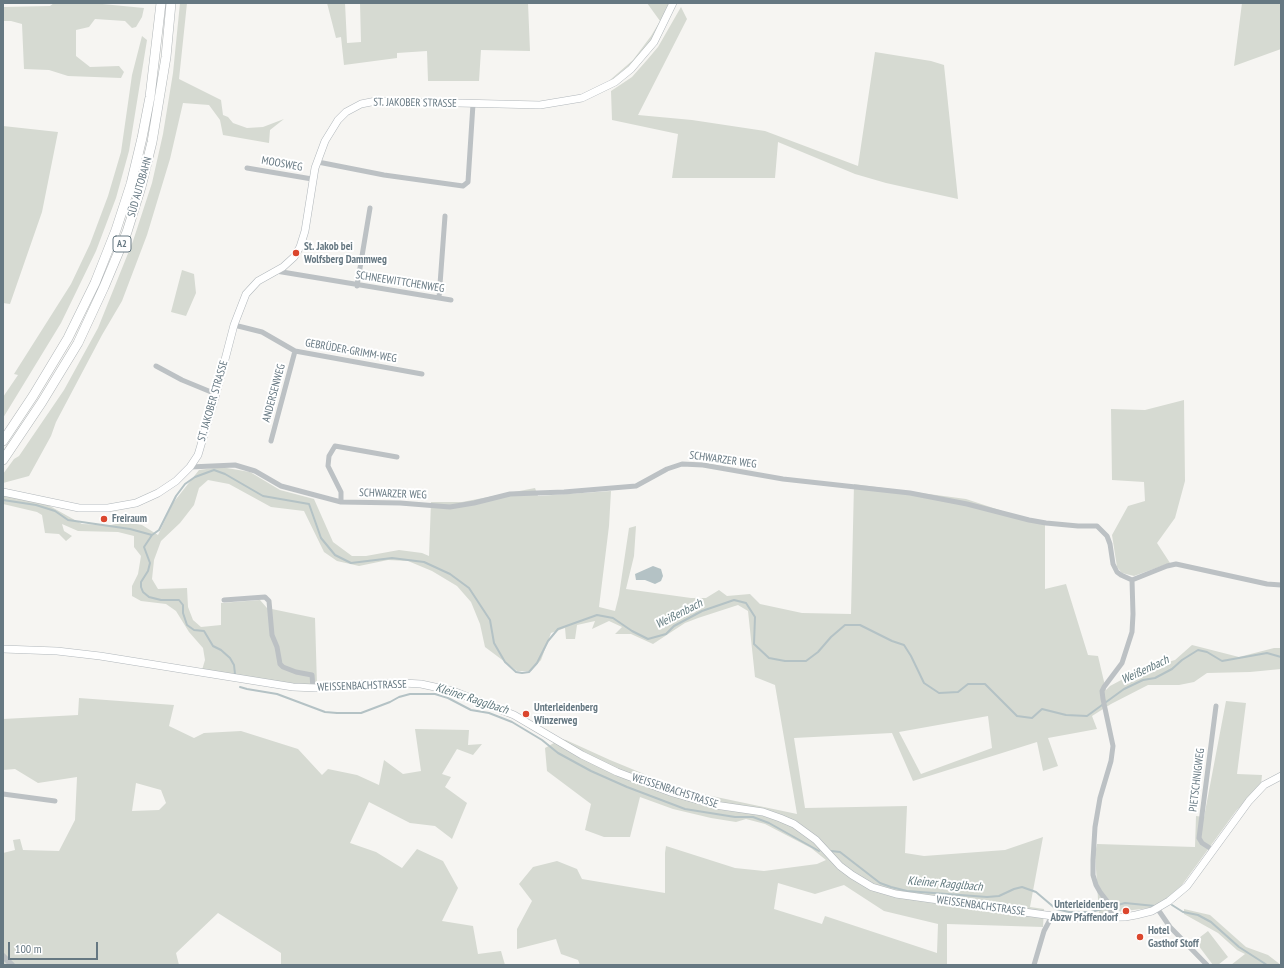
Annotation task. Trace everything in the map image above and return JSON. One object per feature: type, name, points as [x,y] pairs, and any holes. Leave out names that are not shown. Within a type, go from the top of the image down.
[{"type":"highway","name":"SÜD AUTOBAHN","points":[[3,441],[68,338],[95,283],[116,230],[131,184],[142,138],[152,83],[161,3]]},
{"type":"highway","name":"SÜD AUTOBAHN","points":[[3,460],[42,402],[78,343],[104,287],[126,232],[141,187],[152,142],[166,57],[171,3]]},
{"type":"main road","name":"ST. JAKOBER STRASSE","points":[[3,492],[79,508],[108,508],[136,502],[158,493],[176,481],[190,467],[198,455],[234,325],[246,294],[258,281],[276,271],[294,257],[300,247],[305,231],[312,180],[325,141],[338,120],[346,112],[361,104],[376,101],[540,106],[582,98],[615,82],[632,69],[654,42],[673,3]]},
{"type":"main road","name":"WEISSENBACHSTRASSE","points":[[3,649],[57,651],[100,656],[275,685],[313,688],[403,683],[421,684],[453,691],[514,715],[582,755],[617,772],[673,793],[708,803],[763,812],[794,824],[816,840],[840,866],[872,887],[896,894],[1080,919],[1112,918],[1136,915],[1157,908],[1169,901],[1187,886],[1249,801],[1264,785],[1281,776]]},
{"type":"street","name":"ST. JAKOBER STRASSE","points":[[318,162],[371,173],[463,186],[468,182],[472,104]]},
{"type":"street","name":"MOOSWEG","points":[[247,168],[312,180]]},
{"type":"street","points":[[357,286],[370,208]]},
{"type":"street","points":[[439,298],[445,216]]},
{"type":"street","name":"SCHNEEWITTCHENWEG","points":[[276,271],[357,286],[451,300]]},
{"type":"street","name":"GEBRÜDER-GRIMM-WEG","points":[[234,325],[262,332],[295,351],[422,374]]},
{"type":"street","name":"ANDERSENWEG","points":[[271,441],[295,351]]},
{"type":"street","points":[[156,366],[182,380],[216,394]]},
{"type":"street","points":[[341,502],[340,492],[328,466],[329,456],[335,446],[397,457]]},
{"type":"street","name":"SCHWARZER WEG","points":[[190,467],[235,464],[255,471],[281,486],[341,502],[400,503],[450,507],[510,494],[564,492],[636,486],[667,469],[682,464],[703,465],[783,479],[910,493],[967,504],[1046,523],[1097,526],[1107,536],[1110,544],[1113,564],[1117,572],[1132,580]]},
{"type":"street","points":[[1112,918],[1111,907],[1096,885],[1092,860],[1095,827],[1100,798],[1112,754],[1112,738],[1102,692],[1104,686],[1119,669],[1132,632],[1134,614],[1132,580],[1166,566],[1176,564],[1267,584],[1281,585]]},
{"type":"street","points":[[224,600],[265,597],[269,601],[272,636],[277,647],[280,664],[283,667],[296,672],[312,675],[313,688]]},
{"type":"street","name":"PIETSCHNIGWEG","points":[[1213,850],[1202,843],[1199,838],[1216,706]]},
{"type":"street","points":[[3,794],[55,801]]},
{"type":"street","points":[[1157,908],[1170,927],[1207,965]]},
{"type":"street","points":[[1034,965],[1044,932],[1052,916]]},
{"type":"street","points":[[3,956],[12,965]]},
{"type":"shaded area","points":[[54,3],[92,3],[144,8],[142,17],[136,27],[132,28],[125,21],[95,19],[89,27],[76,30],[76,56],[90,67],[119,66],[124,72],[121,78],[68,76],[49,70],[24,69],[22,24],[11,21],[3,21],[3,7],[50,6]]},
{"type":"shaded area","points":[[180,3],[187,3],[179,79],[221,100],[223,115],[228,117],[233,123],[247,128],[263,127],[284,119],[270,130],[269,143],[223,135],[220,120],[209,105],[183,103],[170,159],[147,235],[122,301],[102,335],[29,476],[3,483],[3,474],[14,459],[19,456],[64,390],[98,328],[133,241],[152,183],[163,134],[173,73]]},
{"type":"shaded area","points":[[327,3],[345,3],[347,43],[361,42],[360,3],[528,3],[530,51],[481,50],[479,81],[428,81],[427,51],[397,53],[397,58],[344,65],[341,37],[336,38]]},
{"type":"shaded area","points":[[647,3],[670,3],[650,44],[636,60],[610,81],[633,60],[660,21]]},
{"type":"shaded area","points":[[1242,3],[1281,3],[1281,49],[1234,66]]},
{"type":"shaded area","points":[[681,7],[687,19],[638,115],[692,120],[765,131],[858,166],[875,52],[931,61],[944,65],[958,199],[886,183],[855,174],[778,142],[775,178],[672,178],[678,134],[612,120],[611,91],[632,77],[658,47]]},
{"type":"shaded area","points":[[142,36],[147,40],[129,151],[116,198],[96,251],[61,323],[3,418],[3,397],[18,375],[14,374],[71,284],[90,244],[108,196],[121,152],[132,75]]},
{"type":"shaded area","points":[[3,126],[58,132],[42,212],[10,304],[3,303]]},
{"type":"shaded area","points":[[182,270],[194,274],[196,293],[186,316],[171,312]]},
{"type":"shaded area","points":[[1184,400],[1185,481],[1175,518],[1157,543],[1170,563],[1134,576],[1122,573],[1117,567],[1112,535],[1128,506],[1145,501],[1144,482],[1112,480],[1111,409],[1145,410]]},
{"type":"shaded area","points":[[221,467],[250,472],[280,490],[314,499],[333,542],[352,556],[366,556],[399,550],[422,553],[429,556],[431,502],[462,502],[535,488],[538,496],[611,491],[609,526],[599,607],[615,611],[619,595],[629,528],[636,526],[634,556],[626,589],[691,598],[706,598],[719,590],[727,596],[750,594],[760,604],[802,613],[851,614],[854,484],[966,499],[1045,525],[1045,589],[1066,584],[1088,655],[1098,656],[1106,690],[1110,686],[1138,671],[1175,660],[1192,645],[1239,657],[1274,648],[1281,648],[1281,669],[1250,672],[1207,673],[1194,682],[1179,685],[1148,685],[1111,704],[1092,716],[1097,729],[1048,738],[1058,766],[1043,771],[1037,742],[913,781],[892,733],[794,738],[805,808],[907,806],[905,853],[924,856],[1005,850],[1043,837],[1030,907],[1044,909],[1043,927],[947,924],[947,965],[580,965],[578,960],[561,954],[556,939],[517,949],[517,929],[532,901],[519,884],[533,867],[557,861],[577,869],[582,879],[665,893],[666,846],[735,868],[764,871],[817,864],[826,860],[811,848],[765,824],[746,819],[736,822],[711,818],[673,809],[640,797],[630,837],[604,837],[585,830],[591,804],[547,771],[545,748],[561,739],[683,790],[797,814],[775,685],[755,677],[748,611],[738,605],[698,618],[685,623],[653,644],[631,634],[615,634],[622,627],[609,621],[592,629],[595,621],[577,625],[575,639],[566,639],[565,628],[551,633],[541,660],[531,671],[517,671],[485,647],[480,624],[471,602],[457,586],[432,571],[408,561],[388,560],[359,566],[337,561],[324,552],[304,511],[271,507],[229,484],[208,480],[199,488],[194,505],[180,523],[161,541],[154,560],[152,579],[158,589],[187,588],[188,607],[193,620],[201,627],[221,625],[221,603],[260,600],[267,608],[315,618],[317,685],[286,685],[202,670],[205,660],[203,648],[189,632],[176,611],[166,604],[141,601],[132,596],[132,586],[138,574],[141,556],[134,547],[134,536],[118,532],[78,531],[62,524],[64,531],[72,536],[66,541],[59,534],[45,533],[42,515],[37,512],[3,504],[3,495],[48,505],[82,524],[111,525],[125,522],[142,525],[158,535],[173,503],[199,470]],"holes":[[[988,716],[992,748],[921,774],[899,732]],[[778,883],[815,894],[844,885],[884,911],[938,924],[937,953],[825,916],[822,924],[774,909]]]},
{"type":"shaded area","points":[[653,566],[661,569],[663,576],[661,581],[655,584],[645,580],[636,580],[635,574]]},
{"type":"shaded area","points":[[79,698],[174,705],[169,726],[194,738],[204,733],[241,731],[298,749],[322,775],[328,769],[357,775],[379,785],[384,760],[403,774],[421,771],[415,729],[469,730],[468,745],[482,744],[473,755],[457,749],[442,774],[451,777],[445,787],[467,803],[452,839],[435,826],[410,823],[369,802],[350,843],[376,852],[402,868],[417,849],[443,861],[458,888],[442,921],[473,926],[478,954],[501,951],[505,965],[281,965],[281,953],[218,913],[176,953],[179,965],[3,965],[3,853],[15,850],[13,840],[20,839],[23,850],[59,851],[75,820],[77,777],[38,783],[15,769],[3,770],[3,719],[78,715]],"holes":[[[136,783],[161,790],[166,803],[159,810],[132,811]]]},
{"type":"shaded area","points":[[1226,701],[1246,703],[1237,774],[1262,775],[1261,785],[1236,811],[1182,885],[1164,901],[1150,908],[1099,914],[1095,854],[1097,844],[1195,847],[1196,816],[1204,817]]},
{"type":"shaded area","points":[[1184,909],[1210,915],[1246,947],[1268,955],[1281,965],[1231,965],[1245,954],[1237,950],[1218,933],[1184,914]]},
{"type":"shaded area","points":[[1208,931],[1228,957],[1218,965],[1213,965],[1195,941]]},
{"type":"waterway","name":"Weißenbach","points":[[3,500],[36,505],[55,511],[68,520],[130,529],[152,535],[159,530],[176,496],[185,484],[195,477],[214,470],[225,474],[263,496],[309,504],[321,538],[335,555],[351,563],[392,558],[424,562],[450,574],[469,588],[490,620],[494,643],[505,662],[516,672],[522,673],[529,672],[537,663],[548,641],[558,629],[597,615],[613,618],[632,631],[648,639],[666,634],[674,626],[702,611],[734,600],[746,603],[755,617],[754,644],[769,658],[785,661],[806,661],[818,652],[831,637],[845,625],[860,625],[892,641],[904,645],[924,683],[939,693],[958,692],[968,684],[985,684],[1017,716],[1032,718],[1042,709],[1066,715],[1087,716],[1124,689],[1143,680],[1155,678],[1172,669],[1182,660],[1198,650],[1207,652],[1222,661],[1267,653],[1281,657]]},
{"type":"waterway","name":"Kleiner Ragglbach","points":[[152,535],[144,547],[150,563],[148,571],[141,582],[143,592],[149,597],[161,600],[179,600],[183,605],[183,613],[187,625],[194,630],[204,631],[213,646],[221,650],[230,658],[234,665],[235,674]]},
{"type":"waterway","name":"Kleiner Ragglbach","points":[[240,687],[277,694],[325,712],[337,713],[361,713],[410,694],[435,694],[448,698],[471,710],[489,713],[512,722],[542,740],[558,753],[591,771],[627,787],[685,809],[735,817],[753,817],[769,823],[819,851]]},
{"type":"waterway","name":"Kleiner Ragglbach","points":[[831,851],[840,852],[880,883],[907,891],[987,897],[999,896],[1022,887],[1036,892],[1056,909],[1069,912],[1091,912],[1125,903],[1155,906]]},
{"type":"waterway","name":"Kleiner Ragglbach","points":[[1172,905],[1183,912],[1198,915],[1211,922],[1239,947],[1267,965]]},
{"type":"place","name":"St. Jakob bei Wolfsberg Dammweg","points":[[296,253]]},
{"type":"place","name":"Freiraum","points":[[104,519]]},
{"type":"place","name":"Unterleidenberg Winzerweg","points":[[526,714]]},
{"type":"place","name":"Unterleidenberg Abzw Pfaffendorf","points":[[1126,911]]},
{"type":"place","name":"Hotel Gasthof Stoff","points":[[1140,937]]}]
